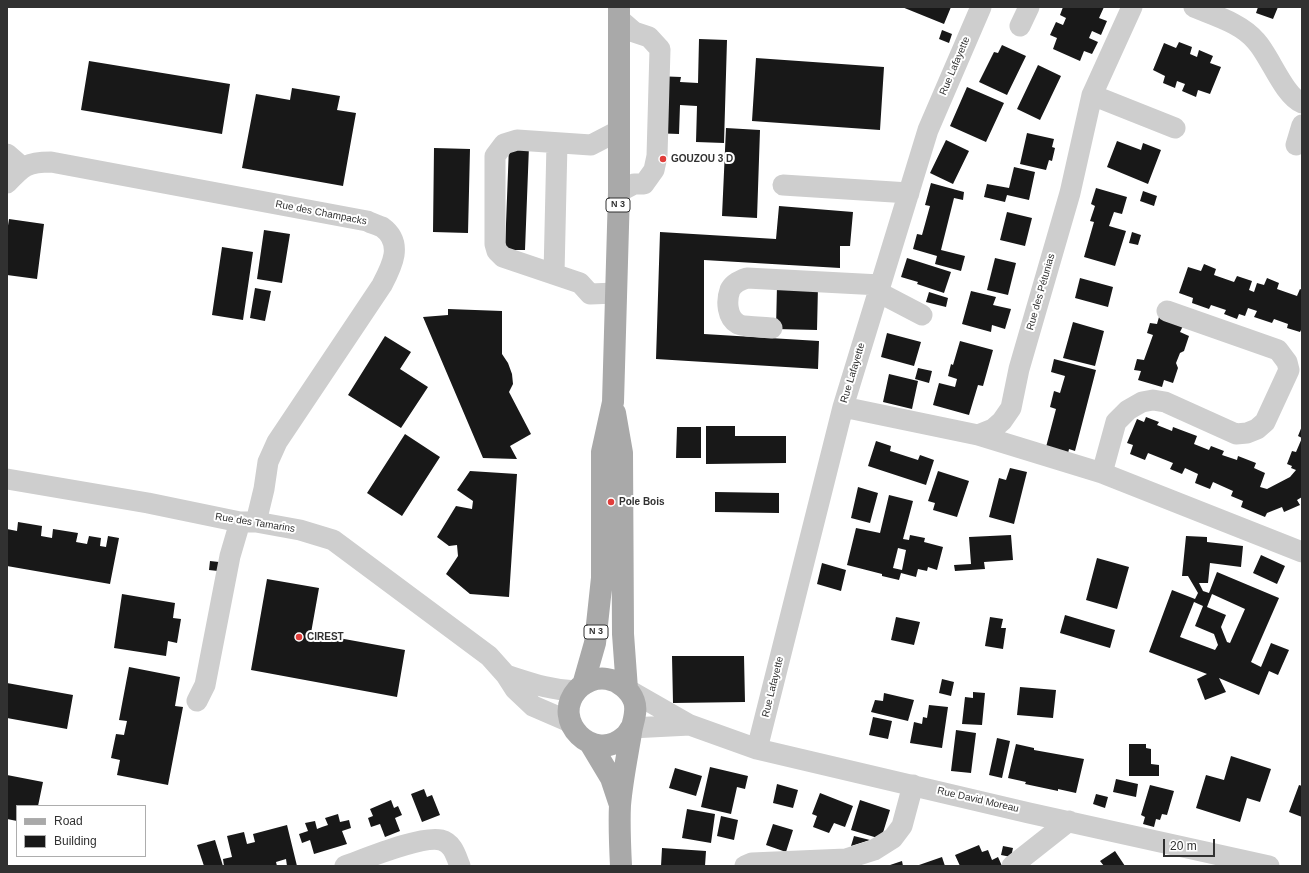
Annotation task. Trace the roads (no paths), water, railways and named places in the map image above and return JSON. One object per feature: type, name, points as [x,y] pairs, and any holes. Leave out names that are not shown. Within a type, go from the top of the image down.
[{"type":"main road","name":"N 3","points":[[580,688],[595,643],[602,578],[602,452],[613,402],[618,192],[619,13]]},
{"type":"main road","name":"N 3","points":[[613,402],[622,453],[623,634],[627,689]]},
{"type":"main road","points":[[621,866],[620,805],[635,715],[634,701],[627,689],[617,682],[606,679],[594,680],[580,688],[571,700],[568,711],[570,722],[574,731],[581,738],[590,743],[602,746],[614,743],[624,737],[632,728]]},
{"type":"main road","points":[[590,743],[611,778],[620,805]]},
{"type":"street","name":"Rue Lafayette","points":[[758,749],[843,407],[928,130],[981,7]]},
{"type":"street","points":[[1020,26],[1029,7]]},
{"type":"street","name":"Rue des Pétunias","points":[[978,434],[992,429],[1002,420],[1011,408],[1019,369],[1070,193],[1092,95],[1132,7]]},
{"type":"street","points":[[1194,7],[1241,27],[1256,41],[1289,92],[1297,101],[1302,103]]},
{"type":"street","points":[[618,192],[634,184],[644,184],[654,170],[657,156],[660,49],[649,36],[634,32],[619,13]]},
{"type":"street","points":[[1092,95],[1175,128]]},
{"type":"street","points":[[1296,145],[1302,125]]},
{"type":"street","points":[[616,293],[590,294],[580,283],[503,257],[497,251],[495,244],[495,156],[504,144],[517,140],[591,145],[618,131]]},
{"type":"street","points":[[554,274],[557,143]]},
{"type":"street","name":"Rue des Champacks","points":[[7,183],[14,161],[51,162],[367,222],[381,227],[391,236],[395,248],[394,263],[382,285],[277,442],[268,462],[264,489],[248,522]]},
{"type":"street","points":[[783,185],[909,193]]},
{"type":"street","points":[[772,328],[738,324],[732,318],[728,309],[730,290],[738,282],[747,278],[879,288],[922,315]]},
{"type":"street","points":[[1102,473],[1116,422],[1128,410],[1142,402],[1153,400],[1166,402],[1236,434],[1246,433],[1257,429],[1265,422],[1289,370],[1287,362],[1278,350],[1166,311]]},
{"type":"street","points":[[843,407],[978,434],[1102,473],[1302,552]]},
{"type":"street","name":"Rue des Tamarins","points":[[7,479],[300,530],[333,540],[489,656],[506,675],[515,689],[533,706],[570,722]]},
{"type":"street","points":[[197,701],[205,685],[230,556],[248,522]]},
{"type":"street","points":[[602,578],[623,634]]},
{"type":"street","points":[[506,675],[543,687],[558,690],[580,688]]},
{"type":"street","name":"Rue David Moreau","points":[[627,689],[690,725],[758,749],[1269,866]]},
{"type":"street","name":"Rue David Moreau","points":[[632,728],[690,725]]},
{"type":"street","points":[[745,866],[752,863],[846,859],[874,850],[893,838],[902,826],[913,785]]},
{"type":"street","points":[[1012,866],[1069,821]]},
{"type":"street","points":[[345,866],[423,839],[442,840],[454,849],[460,866]]},
{"type":"place","name":"GOUZOU 3 D","points":[[663,159]]},
{"type":"place","name":"Pole Bois","points":[[611,502]]},
{"type":"place","name":"CIREST","points":[[299,637]]}]
